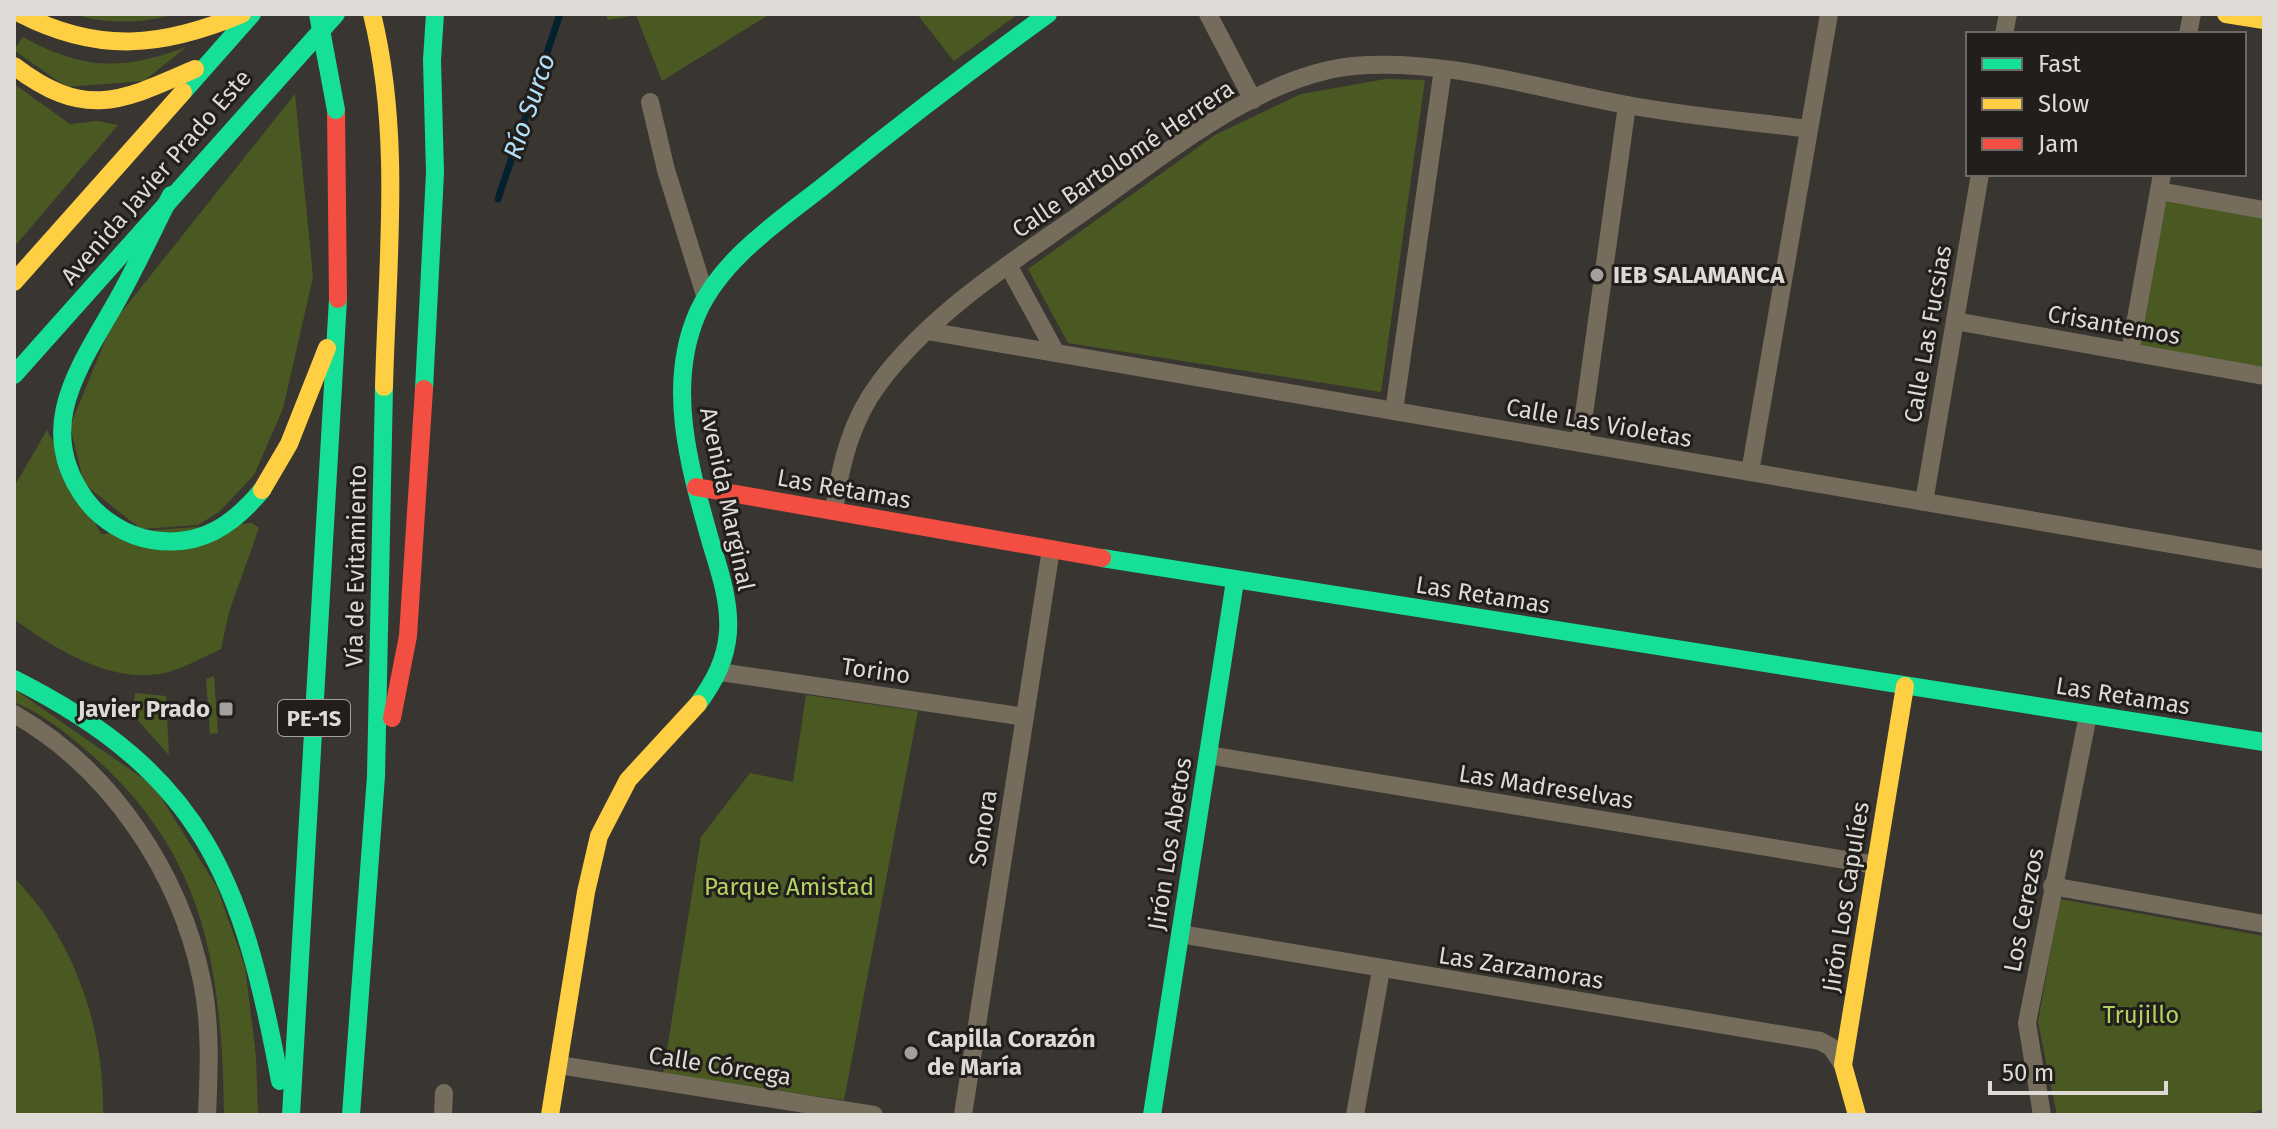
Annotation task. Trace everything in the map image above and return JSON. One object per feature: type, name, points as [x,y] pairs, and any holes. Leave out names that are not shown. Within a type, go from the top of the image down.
[{"type":"main road","points":[[21,14],[76,39],[124,45],[183,35],[242,14]]},
{"type":"main road","name":"Avenida Javier Prado Este","points":[[14,282],[252,14]]},
{"type":"main road","name":"Vía de Evitamiento","points":[[289,1115],[338,321],[339,157],[336,110],[318,14]]},
{"type":"main road","name":"Avenida Javier Prado Este","points":[[14,375],[171,195],[336,14]]},
{"type":"main road","name":"Vía de Evitamiento","points":[[351,1115],[376,776],[389,164],[385,66],[372,14]]},
{"type":"main road","points":[[376,776],[399,686],[412,585],[435,173],[432,60],[435,14]]},
{"type":"main road","name":"Avenida Marginal","points":[[550,1115],[589,879],[614,802],[631,777],[704,701],[720,672],[728,635],[725,592],[696,487],[681,397],[681,366],[688,329],[705,295],[729,265],[754,242],[936,95],[1048,14]]},
{"type":"main road","points":[[2226,14],[2264,20]]},
{"type":"main road","points":[[14,66],[54,94],[91,104],[116,102],[206,64]]},
{"type":"main road","points":[[171,195],[79,372],[63,411],[60,436],[64,463],[82,497],[104,519],[134,537],[166,543],[201,538],[227,525],[262,491],[274,469],[338,321]]},
{"type":"main road","name":"Las Retamas","points":[[696,487],[1235,581],[2264,742]]},
{"type":"main road","name":"Jirón Los Abetos","points":[[1152,1115],[1235,581]]},
{"type":"main road","points":[[14,679],[84,719],[136,759],[188,814],[216,856],[250,942],[289,1115]]},
{"type":"main road","name":"Jirón Los Capulíes","points":[[1857,1115],[1843,1065],[1905,686]]},
{"type":"street","points":[[1208,14],[1253,100]]},
{"type":"street","points":[[1750,472],[1829,14]]},
{"type":"street","name":"Calle Bartolomé Herrera","points":[[834,511],[850,435],[879,383],[927,331],[1008,265],[1212,122],[1280,86],[1350,67],[1398,64],[1443,69],[1627,105],[1809,129]]},
{"type":"street","points":[[1394,411],[1443,69]]},
{"type":"street","points":[[650,102],[666,170],[705,295]]},
{"type":"street","points":[[1580,443],[1627,105]]},
{"type":"street","name":"Calle Las Fucsias","points":[[1924,502],[1980,176]]},
{"type":"street","points":[[2130,352],[2161,182],[2264,210]]},
{"type":"street","points":[[1008,265],[1056,353]]},
{"type":"street","name":"Crisantemos","points":[[1955,321],[2264,376]]},
{"type":"street","name":"Calle Las Violetas","points":[[927,331],[2264,560]]},
{"type":"street","name":"Sonora","points":[[963,1115],[1051,549]]},
{"type":"street","name":"Torino","points":[[720,672],[1025,717]]},
{"type":"street","points":[[14,714],[61,746],[103,785],[146,845],[177,900],[203,983],[208,1030],[207,1115]]},
{"type":"street","name":"Los Cerezos","points":[[2042,1115],[2027,1023],[2088,715]]},
{"type":"street","name":"Las Madreselvas","points":[[1208,755],[1876,865]]},
{"type":"street","points":[[2052,886],[2264,924]]},
{"type":"street","name":"Las Zarzamoras","points":[[1180,934],[1820,1041],[1831,1047],[1843,1065]]},
{"type":"street","points":[[1355,1115],[1381,970]]},
{"type":"street","name":"Calle Córcega","points":[[559,1065],[874,1115]]},
{"type":"street","points":[[443,1115],[444,1093]]},
{"type":"green space","points":[[75,14],[175,14],[125,22]]},
{"type":"green space","points":[[605,14],[770,14],[662,81],[636,15],[608,20]]},
{"type":"green space","points":[[917,14],[1018,14],[954,61]]},
{"type":"green space","points":[[23,37],[65,56],[103,63],[142,60],[186,47],[144,81],[66,87],[14,50]]},
{"type":"green space","points":[[1386,79],[1425,80],[1381,392],[1068,343],[1028,269],[1215,135],[1301,94]]},
{"type":"green space","points":[[14,84],[70,124],[97,121],[118,125],[14,247]]},
{"type":"green space","points":[[295,94],[313,277],[283,409],[254,475],[219,512],[198,525],[141,529],[84,484],[70,426],[112,324]]},
{"type":"green space","points":[[2163,198],[2264,216],[2264,367],[2135,346]]},
{"type":"green space","points":[[47,430],[101,534],[252,523],[259,528],[229,612],[221,649],[164,673],[124,673],[85,662],[15,620],[14,487]]},
{"type":"green space","points":[[214,676],[218,733],[210,734],[206,679]]},
{"type":"green space","points":[[14,689],[154,786],[217,887],[245,967],[256,1056],[258,1115],[224,1115],[219,1013],[212,965],[201,920],[184,877],[162,835],[132,795],[94,757],[46,719],[14,702]]},
{"type":"green space","points":[[135,693],[166,696],[169,755],[133,715]]},
{"type":"green space","name":"Parque Amistad","points":[[806,695],[918,711],[844,1100],[663,1075],[701,837],[750,773],[793,782]]},
{"type":"green space","points":[[14,878],[54,928],[82,987],[98,1051],[103,1115],[14,1115]]},
{"type":"green space","name":"Trujillo","points":[[2060,899],[2264,936],[2264,1109],[2243,1115],[2057,1115],[2038,1022]]},
{"type":"waterway","name":"Río Surco","points":[[498,199],[560,14]]},
{"type":"traffic: fast","points":[[183,92],[252,14]]},
{"type":"traffic: fast","points":[[318,14],[336,110]]},
{"type":"traffic: fast","points":[[14,375],[336,14]]},
{"type":"traffic: fast","points":[[424,389],[435,173],[432,60],[435,14]]},
{"type":"traffic: fast","points":[[698,704],[722,661],[728,621],[724,587],[695,486],[684,428],[683,369],[688,340],[698,312],[722,274],[754,241],[908,119],[1048,14]]},
{"type":"traffic: fast","points":[[171,195],[77,372],[63,422],[63,447],[70,473],[86,500],[107,520],[133,535],[169,542],[200,537],[214,531],[239,514],[262,490]]},
{"type":"traffic: fast","points":[[291,1115],[338,299]]},
{"type":"traffic: fast","points":[[351,1115],[376,776],[384,387]]},
{"type":"traffic: fast","points":[[1102,558],[2264,742]]},
{"type":"traffic: fast","points":[[1152,1115],[1235,581]]},
{"type":"traffic: fast","points":[[14,679],[79,716],[131,754],[172,796],[205,841],[230,892],[250,948],[280,1081]]},
{"type":"traffic: slow","points":[[21,14],[77,36],[131,41],[185,34],[242,14]]},
{"type":"traffic: slow","points":[[372,14],[381,59],[390,152],[384,387]]},
{"type":"traffic: slow","points":[[2226,14],[2264,20]]},
{"type":"traffic: slow","points":[[14,66],[62,94],[103,100],[145,90],[195,69]]},
{"type":"traffic: slow","points":[[14,282],[183,92]]},
{"type":"traffic: slow","points":[[262,490],[289,444],[327,348]]},
{"type":"traffic: slow","points":[[1857,1115],[1843,1065],[1905,686]]},
{"type":"traffic: slow","points":[[550,1115],[586,892],[599,836],[628,780],[698,704]]},
{"type":"traffic: jam","points":[[336,110],[338,299]]},
{"type":"traffic: jam","points":[[392,718],[408,636],[424,389]]},
{"type":"traffic: jam","points":[[696,487],[1102,558]]},
{"type":"place","name":"IEB SALAMANCA","points":[[1597,275]]},
{"type":"place","name":"Javier Prado","points":[[226,709]]},
{"type":"place","name":"Capilla Corazón de María","points":[[911,1053]]}]
